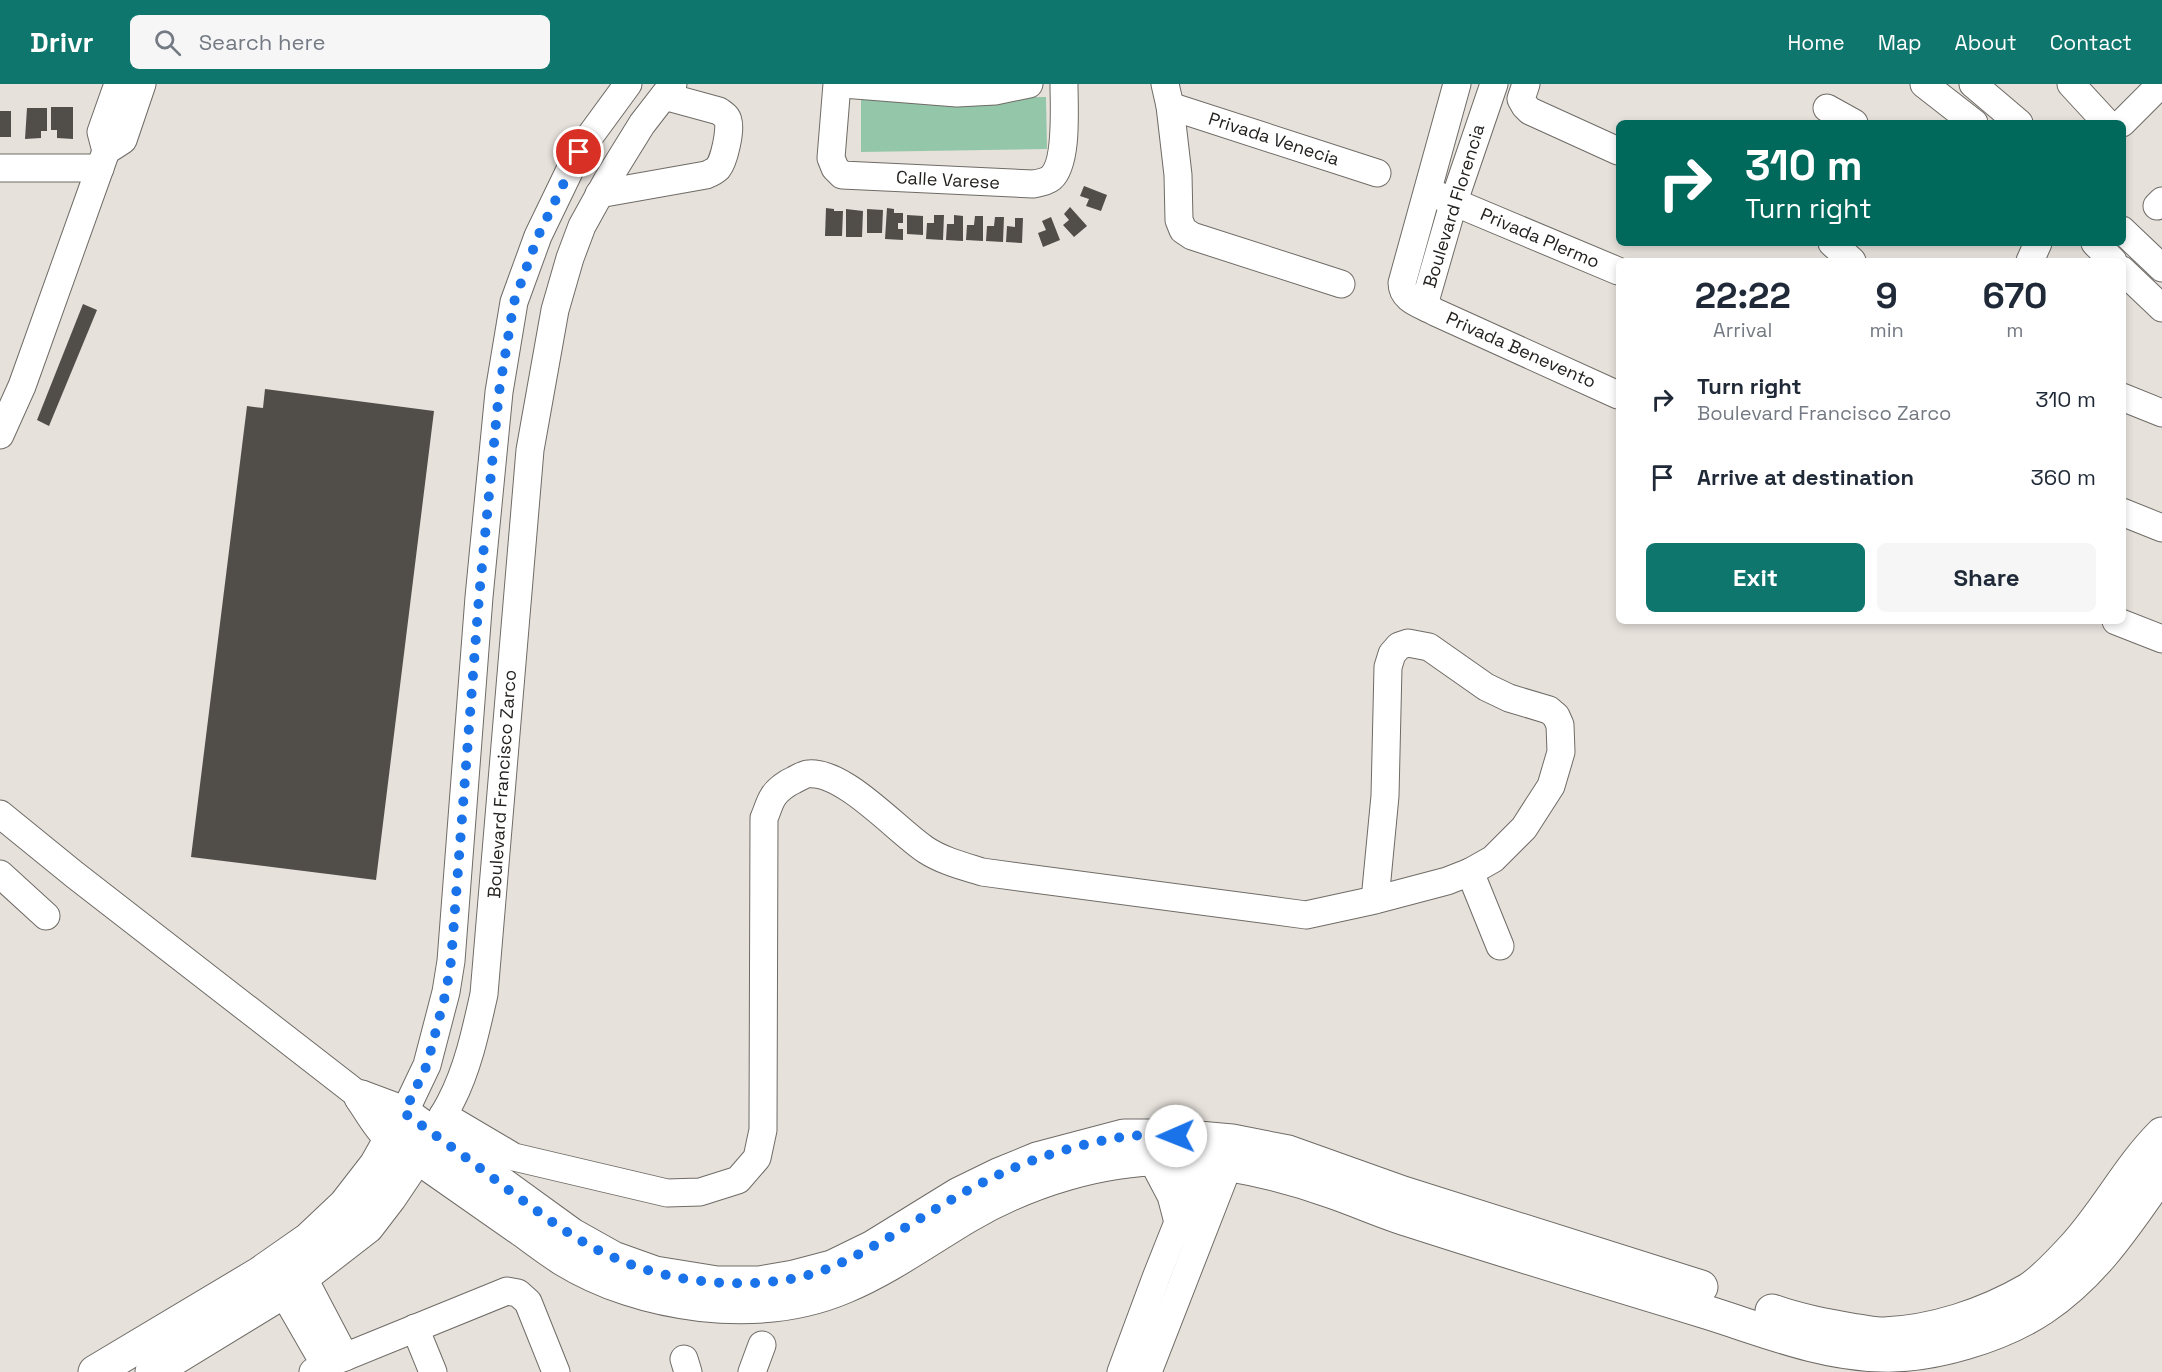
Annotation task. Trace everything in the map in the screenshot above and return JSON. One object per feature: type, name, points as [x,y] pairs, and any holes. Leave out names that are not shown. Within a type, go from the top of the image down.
[{"type":"main road","points":[[361,1097],[398,1126],[431,1135],[572,1235],[613,1258],[655,1273],[717,1283],[759,1283],[832,1267],[873,1247],[959,1194],[998,1175],[1037,1159],[1124,1136],[1176,1136],[1218,1151]]},
{"type":"main road","name":"Boulevard Francisco Zarco","points":[[94,1372],[259,1274],[309,1239],[345,1205],[376,1165],[398,1126]]},
{"type":"main road","points":[[1676,1291],[1795,1319],[1882,1334],[1918,1330],[1952,1322],[1983,1311],[2029,1289],[2074,1248],[2162,1134]]},
{"type":"main road","points":[[431,1135],[566,1261],[604,1279],[649,1296],[715,1306],[761,1307],[799,1300],[840,1289],[884,1268],[971,1214],[1045,1181],[1086,1169],[1118,1163],[1218,1151],[1288,1152],[1676,1291],[1816,1347],[1882,1355],[1939,1350],[1989,1335],[2042,1309],[2092,1267],[2124,1228],[2162,1173]]},
{"type":"main road","name":"Boulevard Francisco Zarco","points":[[152,1372],[293,1284],[367,1227],[431,1135]]},
{"type":"main road","points":[[1155,1159],[1174,1195],[1180,1218]]},
{"type":"street","points":[[0,435],[22,386],[103,159],[101,132],[118,84]]},
{"type":"street","points":[[0,168],[103,159],[123,140],[142,84]]},
{"type":"street","name":"Boulevard Francisco Zarco","points":[[398,1126],[427,1065],[446,992],[451,961],[479,597],[499,392],[514,302],[538,236],[579,152],[628,84]]},
{"type":"street","name":"Calle Varese","points":[[837,84],[831,158],[835,168],[842,175],[1033,184],[1049,180],[1057,171],[1061,156],[1064,84]]},
{"type":"street","points":[[843,84],[957,93],[995,91],[1029,84]]},
{"type":"street","name":"Boulevard Florencia","points":[[1457,84],[1402,283],[1402,289],[1407,296],[1424,305],[1454,201],[1494,84]]},
{"type":"street","points":[[1526,84],[1521,99],[1530,111],[1616,150]]},
{"type":"street","points":[[1924,84],[1970,120]]},
{"type":"street","points":[[1973,84],[2015,120]]},
{"type":"street","points":[[2071,84],[2105,120]]},
{"type":"street","points":[[2125,120],[2161,84]]},
{"type":"street","points":[[599,194],[712,172],[722,162],[729,131],[725,115],[668,90]]},
{"type":"street","name":"Boulevard Francisco Zarco","points":[[431,1135],[462,1077],[484,994],[530,450],[555,310],[582,226],[642,124],[668,90]]},
{"type":"street","name":"Privada Venecia","points":[[1341,284],[1192,236],[1183,230],[1179,220],[1178,175],[1168,95],[1377,173]]},
{"type":"street","points":[[1827,108],[1849,120]]},
{"type":"street","name":"Privada Plermo","points":[[1427,192],[1454,201],[1616,271]]},
{"type":"street","points":[[2126,234],[2162,268]]},
{"type":"street","points":[[1835,246],[1849,258]]},
{"type":"street","points":[[2099,246],[2110,258]]},
{"type":"street","points":[[2126,274],[2162,308]]},
{"type":"street","name":"Privada Benevento","points":[[1424,305],[1616,393]]},
{"type":"street","points":[[2126,399],[2162,413]]},
{"type":"street","points":[[2126,514],[2162,528]]},
{"type":"street","points":[[2124,624],[2162,639]]},
{"type":"street","points":[[431,1135],[667,1193],[700,1192],[738,1180],[757,1158],[763,1130],[764,818],[773,796],[789,782],[807,774],[823,776],[859,795],[928,852],[982,872],[1306,915],[1375,900],[1470,872],[1493,859],[1524,828],[1551,786],[1561,752],[1560,725],[1556,716],[1549,710],[1509,698],[1486,687],[1429,647],[1408,643],[1399,646],[1392,654],[1388,667],[1385,796],[1375,900]]},
{"type":"street","points":[[0,814],[361,1097]]},
{"type":"street","points":[[1470,872],[1500,946]]},
{"type":"street","points":[[0,874],[46,916]]},
{"type":"street","points":[[1121,1372],[1180,1218],[1218,1151]]},
{"type":"street","points":[[1148,1372],[1218,1151]]},
{"type":"street","points":[[293,1284],[328,1364],[507,1291],[518,1293],[528,1302],[556,1372]]},
{"type":"street","points":[[415,1328],[433,1372]]},
{"type":"street","points":[[752,1372],[762,1345]]},
{"type":"green space","points":[[1046,97],[1047,149],[861,152],[861,99]]},
{"type":"building","points":[[51,107],[73,107],[73,139],[57,138],[57,130],[51,130]]},
{"type":"building","points":[[27,108],[47,108],[47,131],[41,131],[41,138],[25,139]]},
{"type":"building","points":[[0,111],[11,111],[11,137],[0,137]]},
{"type":"building","points":[[1084,186],[1107,195],[1101,211],[1086,206],[1089,199],[1080,196]]},
{"type":"building","points":[[1070,207],[1087,226],[1074,237],[1063,225],[1069,220],[1064,214]]},
{"type":"building","points":[[826,208],[843,211],[842,236],[825,236]]},
{"type":"building","points":[[887,208],[894,209],[894,213],[903,213],[903,223],[898,223],[898,229],[903,229],[903,240],[885,239]]},
{"type":"building","points":[[846,209],[863,211],[862,237],[846,237]]},
{"type":"building","points":[[867,209],[883,210],[882,233],[867,233]]},
{"type":"building","points":[[907,215],[923,216],[923,235],[907,234]]},
{"type":"building","points":[[934,215],[944,215],[943,240],[926,239],[927,223],[934,223]]},
{"type":"building","points":[[954,215],[963,216],[963,241],[946,240],[947,224],[954,224]]},
{"type":"building","points":[[975,216],[983,216],[983,241],[966,240],[967,225],[974,225]]},
{"type":"building","points":[[995,217],[1004,217],[1003,242],[986,241],[987,226],[994,226]]},
{"type":"building","points":[[1051,217],[1060,240],[1043,247],[1038,233],[1046,230],[1042,221]]},
{"type":"building","points":[[1015,218],[1023,218],[1022,243],[1006,242],[1007,226],[1015,227]]},
{"type":"building","points":[[83,304],[97,310],[49,426],[37,420]]},
{"type":"building","points":[[265,389],[434,411],[376,880],[191,857],[247,406],[263,408]]},
{"type":"route","points":[[579,152],[538,236],[514,302],[499,392],[479,597],[451,961],[446,992],[427,1065],[404,1113],[534,1209],[572,1235],[613,1258],[655,1273],[717,1283],[759,1283],[832,1267],[873,1247],[959,1194],[1037,1159],[1124,1136],[1176,1136]]}]
